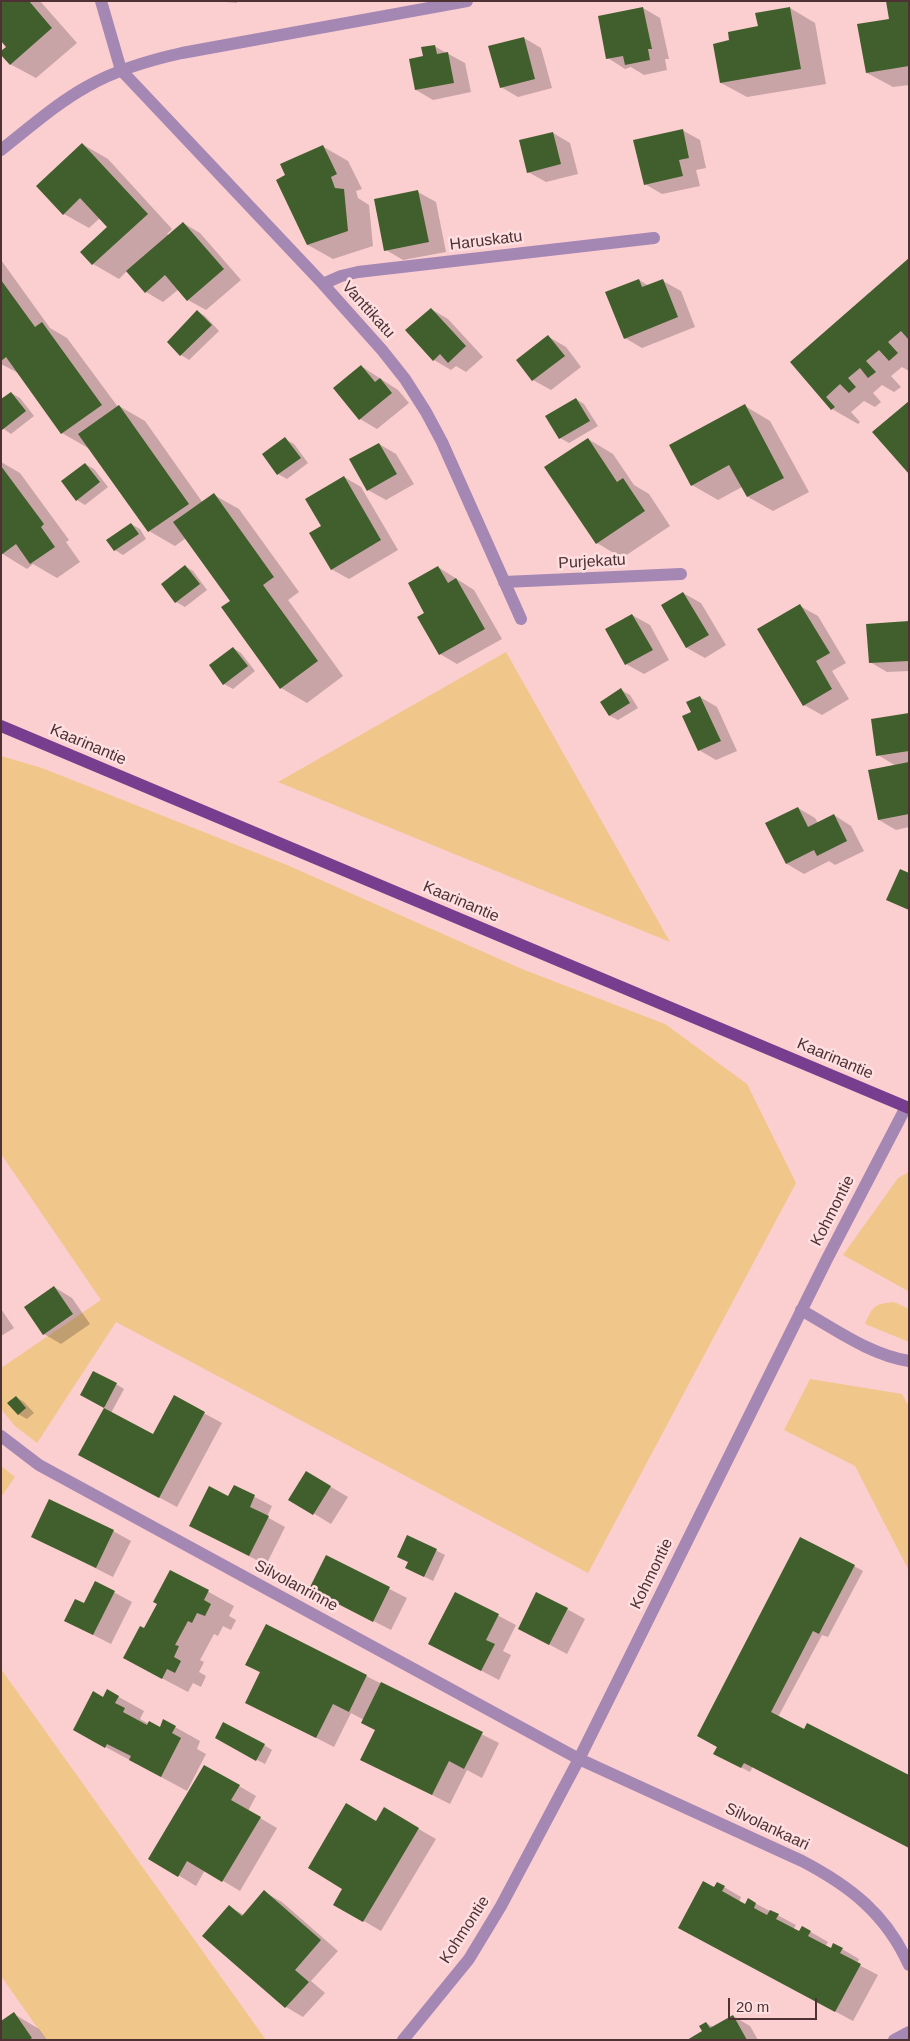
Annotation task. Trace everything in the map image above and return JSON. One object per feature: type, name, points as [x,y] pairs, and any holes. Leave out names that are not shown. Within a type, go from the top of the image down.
[{"type":"main road","name":"Kaarinantie","points":[[1,726],[907,1107]]},
{"type":"street","points":[[101,1],[121,70]]},
{"type":"street","points":[[1,150],[61,103],[87,86],[121,70],[182,52],[467,1]]},
{"type":"street","name":"Vanttikatu","points":[[121,70],[323,284],[382,350],[404,379],[426,412],[522,619]]},
{"type":"street","name":"Haruskatu","points":[[323,284],[341,276],[358,272],[654,238]]},
{"type":"street","name":"Purjekatu","points":[[504,582],[681,574]]},
{"type":"street","name":"Kohmontie","points":[[402,2040],[469,1959],[502,1906],[579,1759],[801,1310],[907,1107]]},
{"type":"street","points":[[801,1310],[868,1347],[895,1359],[909,1361]]},
{"type":"street","name":"Silvolanrinne","points":[[1,1436],[39,1465],[579,1759]]},
{"type":"street","name":"Silvolankaari","points":[[579,1759],[802,1861],[834,1878],[863,1900],[886,1925],[909,1965]]},
{"type":"street","points":[[894,2040],[909,2032]]},
{"type":"shaded area","points":[[506,652],[670,942],[278,782]]},
{"type":"shaded area","points":[[1,756],[42,768],[287,865],[522,969],[665,1024],[747,1084],[796,1183],[588,1573],[116,1322],[37,1443],[15,1426],[1,1409],[1,1368],[101,1300],[1,1154]]},
{"type":"shaded area","points":[[909,1172],[908,1291],[843,1255],[898,1178]]},
{"type":"shaded area","points":[[894,1302],[909,1309],[909,1342],[865,1324],[875,1307]]},
{"type":"shaded area","points":[[810,1379],[902,1394],[909,1407],[909,1571],[855,1466],[784,1430]]},
{"type":"shaded area","points":[[1,1466],[15,1477],[1,1497]]},
{"type":"shaded area","points":[[1,1669],[266,2040],[46,2040],[1,1976]]},
{"type":"building","points":[[1,1],[29,1],[52,28],[10,65],[1,55],[1,51],[6,47],[1,41]]},
{"type":"building","points":[[886,1],[909,1],[909,66],[866,73],[857,24],[889,19]]},
{"type":"building","points":[[643,7],[652,49],[648,49],[650,60],[625,65],[623,56],[606,59],[598,16]]},
{"type":"building","points":[[790,7],[801,69],[720,83],[713,44],[729,40],[728,32],[758,26],[755,13]]},
{"type":"building","points":[[524,37],[535,79],[500,88],[488,46]]},
{"type":"building","points":[[435,45],[437,54],[448,52],[454,83],[415,90],[409,59],[423,56],[421,47]]},
{"type":"building","points":[[683,129],[689,158],[679,160],[683,176],[644,185],[633,140]]},
{"type":"building","points":[[553,132],[561,164],[527,173],[519,140]]},
{"type":"building","points":[[82,143],[148,214],[92,265],[80,252],[107,227],[80,198],[63,215],[36,186]]},
{"type":"building","points":[[323,145],[337,174],[331,177],[335,188],[344,189],[348,231],[307,245],[276,180],[285,175],[280,164]]},
{"type":"building","points":[[418,190],[429,242],[384,251],[374,199]]},
{"type":"building","points":[[183,222],[224,269],[187,301],[165,275],[145,293],[126,271]]},
{"type":"building","points":[[909,258],[909,340],[901,331],[888,342],[898,353],[889,361],[879,350],[866,361],[876,372],[868,378],[860,368],[848,378],[856,387],[849,393],[840,384],[826,397],[835,407],[831,410],[790,362]]},
{"type":"building","points":[[639,279],[642,287],[663,279],[678,317],[624,339],[605,292]]},
{"type":"building","points":[[1,280],[35,327],[42,322],[102,405],[61,434],[6,357],[1,361]]},
{"type":"building","points":[[431,308],[466,346],[448,363],[440,354],[433,361],[405,330]]},
{"type":"building","points":[[197,310],[212,325],[180,356],[167,342]]},
{"type":"building","points":[[548,335],[565,356],[532,381],[516,360]]},
{"type":"building","points":[[361,365],[375,382],[380,378],[392,393],[359,420],[333,388]]},
{"type":"building","points":[[11,392],[26,411],[2,430],[1,399]]},
{"type":"building","points":[[576,398],[590,421],[559,439],[545,416]]},
{"type":"building","points":[[909,401],[909,474],[872,432]]},
{"type":"building","points":[[745,404],[784,478],[747,497],[729,465],[691,486],[669,445]]},
{"type":"building","points":[[119,405],[189,504],[148,532],[78,434]]},
{"type":"building","points":[[285,437],[301,458],[277,475],[262,454]]},
{"type":"building","points":[[588,438],[617,482],[623,478],[645,511],[596,544],[544,467]]},
{"type":"building","points":[[379,443],[397,474],[367,491],[349,459]]},
{"type":"building","points":[[85,463],[100,482],[76,501],[61,481]]},
{"type":"building","points":[[1,466],[44,524],[41,527],[55,547],[30,564],[16,544],[1,555]]},
{"type":"building","points":[[344,476],[381,540],[331,570],[309,533],[321,526],[305,499]]},
{"type":"building","points":[[214,493],[274,577],[263,585],[318,661],[280,689],[221,607],[230,601],[173,522]]},
{"type":"building","points":[[131,523],[139,534],[114,551],[106,540]]},
{"type":"building","points":[[185,565],[200,584],[175,603],[161,584]]},
{"type":"building","points":[[438,566],[448,583],[456,578],[485,629],[439,655],[417,617],[424,613],[408,583]]},
{"type":"building","points":[[683,592],[709,635],[686,648],[661,605]]},
{"type":"building","points":[[800,604],[830,653],[816,661],[832,689],[803,706],[757,629]]},
{"type":"building","points":[[632,614],[653,650],[625,665],[605,629]]},
{"type":"building","points":[[909,621],[909,661],[869,663],[866,624]]},
{"type":"building","points":[[233,647],[248,666],[223,685],[209,665]]},
{"type":"building","points":[[621,688],[630,703],[609,716],[600,702]]},
{"type":"building","points":[[700,696],[721,741],[698,751],[682,716],[691,712],[686,702]]},
{"type":"building","points":[[909,713],[909,751],[876,756],[871,719]]},
{"type":"building","points":[[909,762],[909,814],[878,820],[868,770]]},
{"type":"building","points":[[798,807],[808,827],[834,814],[847,841],[817,856],[814,850],[786,864],[765,823]]},
{"type":"building","points":[[900,869],[909,873],[909,910],[886,900]]},
{"type":"building","points":[[54,1286],[73,1314],[43,1335],[24,1307]]},
{"type":"building","points":[[93,1371],[117,1383],[104,1408],[80,1395]]},
{"type":"building","points":[[174,1395],[205,1412],[159,1498],[78,1455],[104,1408],[153,1434]]},
{"type":"building","points":[[16,1396],[26,1408],[18,1415],[7,1403]]},
{"type":"building","points":[[306,1471],[331,1486],[313,1515],[288,1500]]},
{"type":"building","points":[[234,1485],[255,1495],[250,1507],[269,1516],[249,1556],[189,1526],[209,1486],[228,1496]]},
{"type":"building","points":[[49,1499],[114,1530],[96,1568],[31,1537]]},
{"type":"building","points":[[407,1535],[437,1549],[424,1577],[405,1568],[408,1562],[397,1557]]},
{"type":"building","points":[[800,1537],[855,1565],[819,1634],[813,1631],[771,1712],[804,1729],[807,1723],[909,1775],[909,1848],[744,1763],[741,1768],[713,1754],[717,1747],[697,1736]]},
{"type":"building","points":[[326,1555],[390,1587],[373,1622],[309,1589]]},
{"type":"building","points":[[170,1570],[209,1590],[204,1600],[211,1604],[205,1616],[197,1613],[192,1623],[188,1621],[175,1645],[179,1646],[174,1657],[181,1661],[175,1673],[167,1669],[162,1679],[123,1658],[140,1626],[144,1628],[157,1604],[153,1602]]},
{"type":"building","points":[[95,1581],[115,1591],[93,1635],[64,1621],[75,1599],[84,1603]]},
{"type":"building","points":[[455,1592],[499,1614],[486,1640],[495,1644],[481,1671],[428,1644]]},
{"type":"building","points":[[536,1592],[568,1608],[549,1645],[518,1629]]},
{"type":"building","points":[[266,1624],[367,1675],[349,1712],[333,1704],[316,1738],[245,1703],[260,1672],[245,1665]]},
{"type":"building","points":[[381,1682],[483,1732],[464,1769],[449,1761],[432,1795],[360,1760],[375,1730],[361,1723]]},
{"type":"building","points":[[107,1689],[119,1696],[115,1703],[125,1708],[123,1712],[147,1725],[149,1721],[160,1727],[163,1719],[176,1726],[172,1733],[181,1738],[161,1777],[129,1760],[131,1756],[107,1744],[105,1748],[73,1730],[93,1691],[103,1697]]},
{"type":"building","points":[[223,1722],[265,1744],[256,1761],[215,1738]]},
{"type":"building","points":[[204,1765],[240,1785],[231,1800],[261,1817],[222,1882],[187,1861],[178,1877],[148,1859]]},
{"type":"building","points":[[346,1803],[376,1821],[384,1807],[419,1828],[363,1922],[333,1905],[342,1889],[308,1868]]},
{"type":"building","points":[[703,1881],[714,1887],[717,1882],[725,1886],[722,1891],[745,1904],[748,1898],[756,1903],[754,1908],[767,1915],[770,1910],[779,1914],[776,1919],[799,1931],[802,1926],[811,1931],[808,1936],[831,1948],[833,1943],[843,1948],[840,1953],[861,1964],[835,2012],[678,1928]]},
{"type":"building","points":[[264,1890],[321,1940],[295,1970],[309,1982],[285,2008],[202,1936],[229,1905],[242,1916]]},
{"type":"building","points":[[14,2012],[32,2038],[29,2040],[1,2040],[1,2021]]},
{"type":"building","points":[[733,2015],[747,2040],[687,2040],[702,2031],[699,2026],[706,2022],[710,2028]]}]
